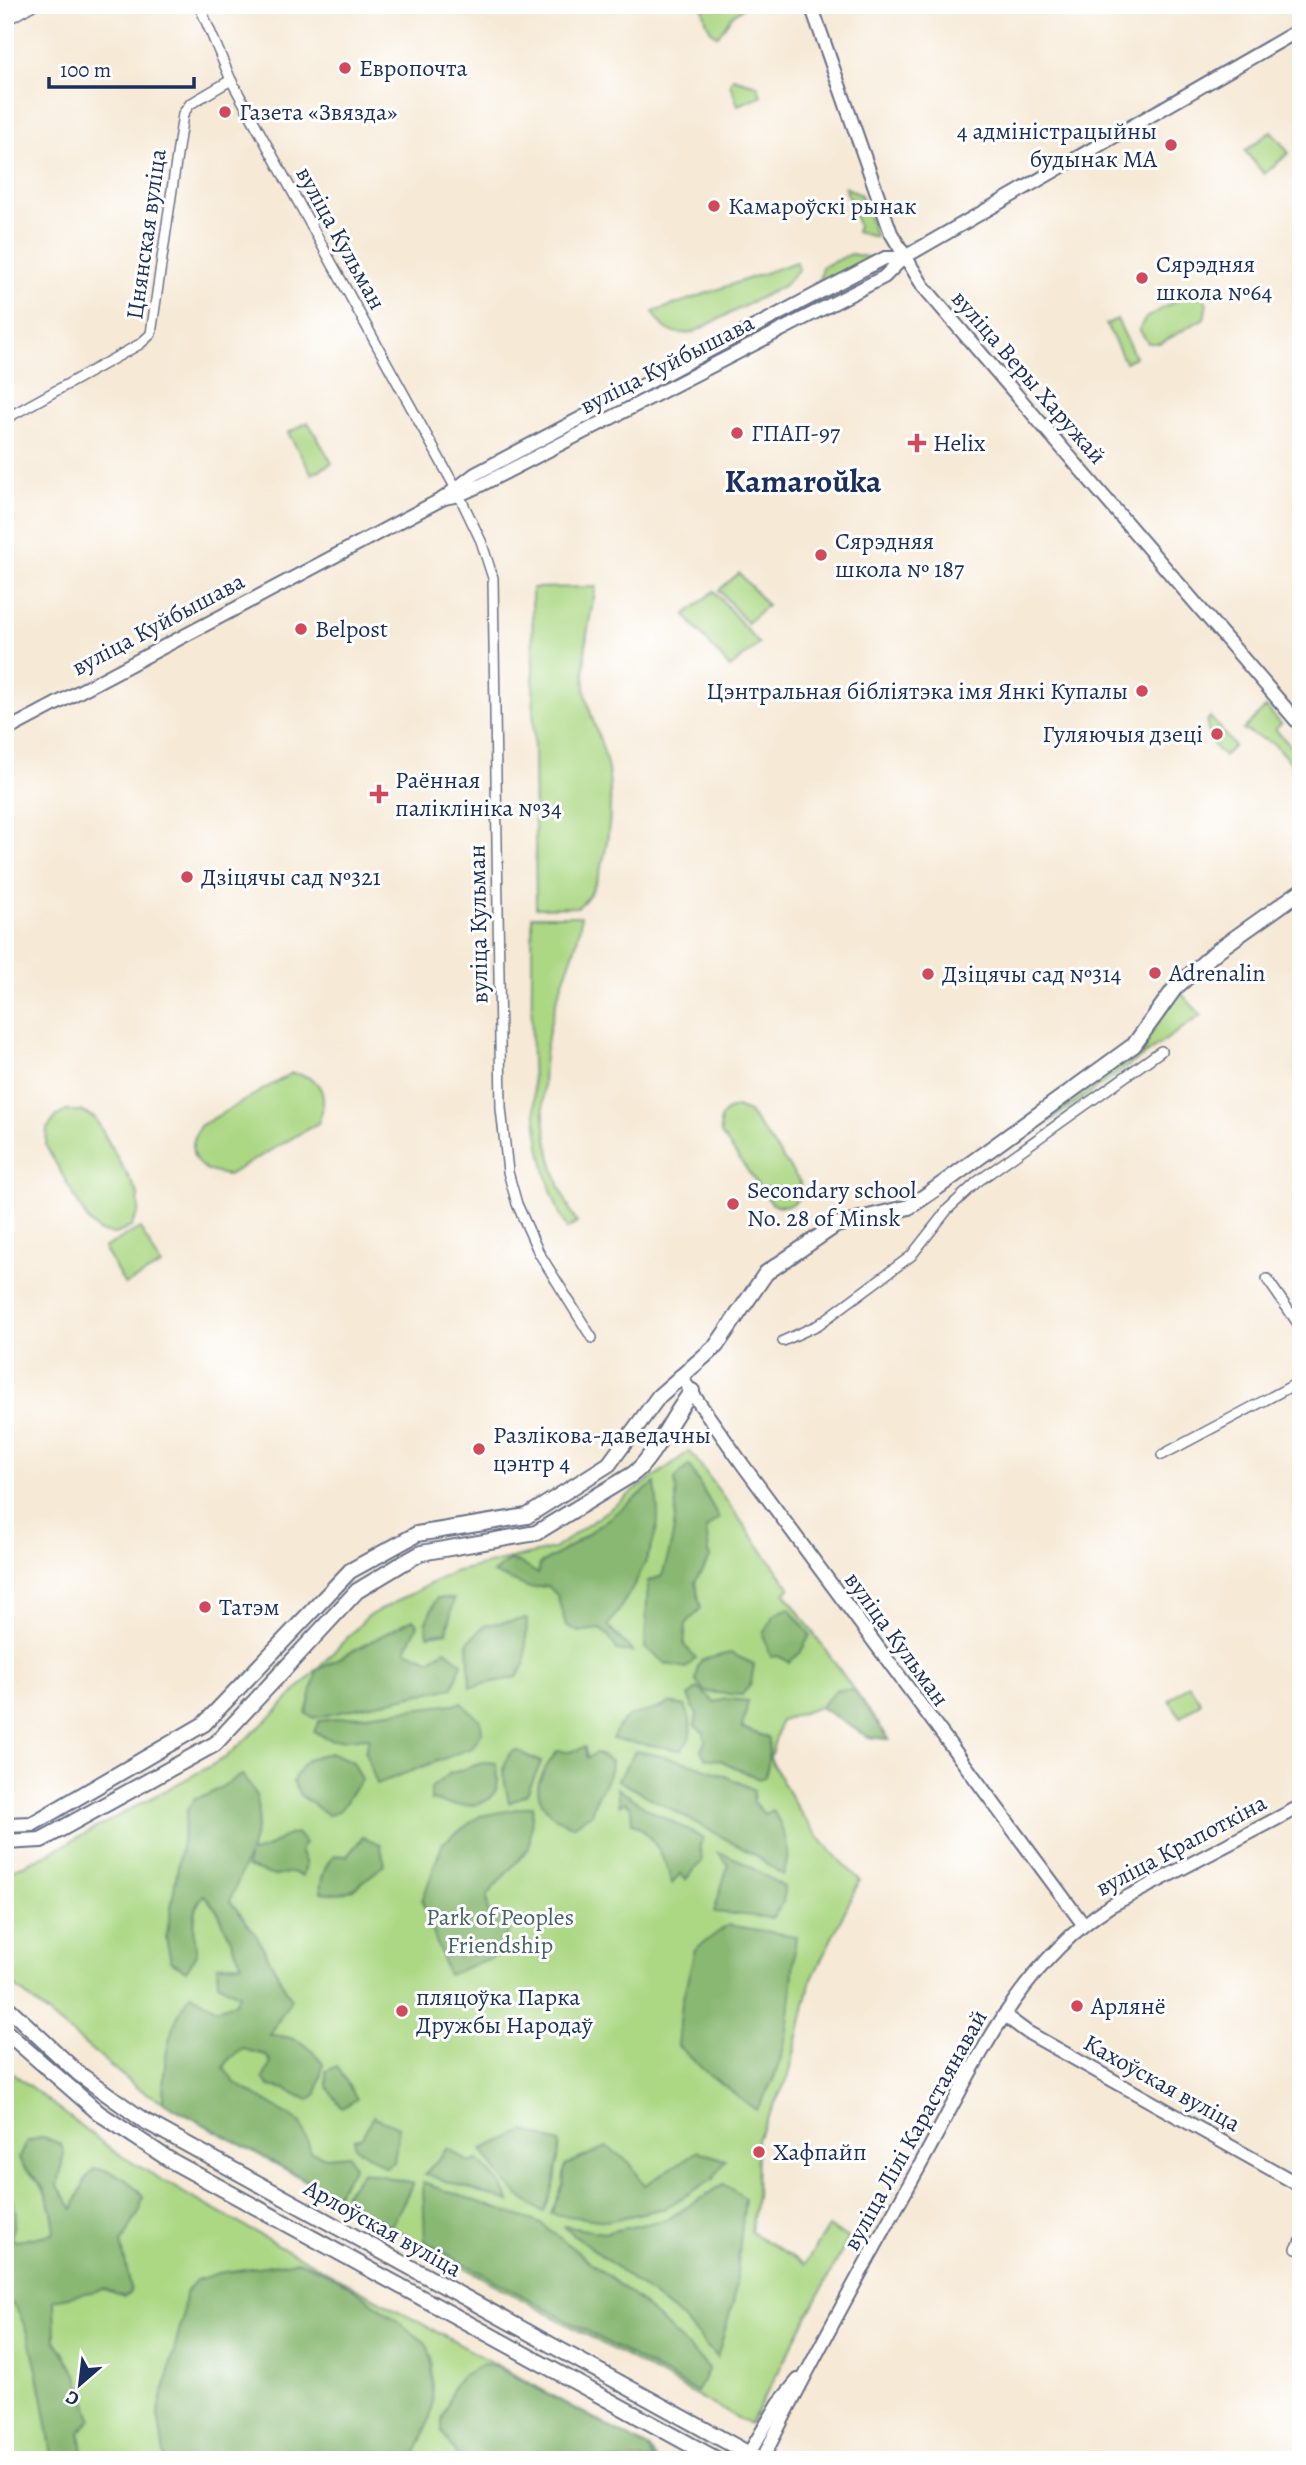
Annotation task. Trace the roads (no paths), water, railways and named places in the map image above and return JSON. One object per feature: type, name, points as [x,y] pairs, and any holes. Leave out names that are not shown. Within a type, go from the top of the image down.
[{"type":"main road","name":"вуліца Веры Харужай","points":[[811,5],[877,196],[903,258],[923,286],[1301,726]]},
{"type":"main road","name":"вуліца Куйбышава","points":[[5,731],[457,491],[885,258],[903,258],[1301,29]]},
{"type":"main road","points":[[5,1825],[32,1824],[204,1724],[350,1570],[417,1534],[527,1516],[609,1464],[660,1396],[716,1346],[766,1273],[836,1225],[909,1207],[934,1190],[1134,1045],[1175,988],[1218,950],[1301,891]]},
{"type":"main road","name":"вуліца Кульман","points":[[680,1376],[1083,1924]]},
{"type":"main road","points":[[5,1842],[41,1840],[215,1744],[357,1591],[400,1564],[421,1553],[536,1533],[633,1474],[642,1467],[674,1414],[692,1391]]},
{"type":"main road","name":"вуліца Крапоткіна","points":[[1083,1924],[1110,1906],[1301,1805]]},
{"type":"main road","name":"вуліца Лілі Карастаянавай","points":[[754,2458],[779,2403],[805,2371],[1004,2015],[1035,1971],[1083,1924]]},
{"type":"main road","name":"Арлоўская вуліца","points":[[5,2005],[78,2073],[143,2120],[754,2458]]},
{"type":"main road","name":"Кахоўская вуліца","points":[[1004,2015],[1027,2032],[1301,2186]]},
{"type":"main road","name":"Арлоўская вуліца","points":[[5,2031],[45,2069],[99,2113],[160,2154],[719,2460]]},
{"type":"street","points":[[5,21],[33,5]]},
{"type":"street","name":"вуліца Кульман","points":[[199,5],[231,80],[457,491],[481,541],[493,578],[501,1108],[508,1172],[528,1232],[592,1338]]},
{"type":"street","name":"Цнянская вуліца","points":[[5,419],[139,344],[151,334],[183,114],[190,104],[231,80]]},
{"type":"street","points":[[783,1341],[818,1325],[911,1256],[964,1193],[1161,1051]]},
{"type":"street","points":[[1267,1279],[1301,1328]]},
{"type":"street","points":[[1162,1455],[1301,1381]]},
{"type":"place","name":"Европочта","points":[[345,68]]},
{"type":"place","name":"Газета «Звязда»","points":[[225,112]]},
{"type":"place","name":"4 адміністрацыйны будынак МА","points":[[1171,145]]},
{"type":"place","name":"Камароўскі рынак","points":[[714,206]]},
{"type":"place","name":"Сярэдняя школа №64","points":[[1142,278]]},
{"type":"place","name":"ГПАП-97","points":[[737,433]]},
{"type":"place","name":"Helix","points":[[917,443]]},
{"type":"place","name":"Сярэдняя школа № 187","points":[[821,555]]},
{"type":"place","name":"Belpost","points":[[301,629]]},
{"type":"place","name":"Цэнтральная бібліятэка імя Янкі Купалы","points":[[1142,691]]},
{"type":"place","name":"Гуляючыя дзеці","points":[[1217,734]]},
{"type":"place","name":"Раённая паліклініка №34","points":[[379,794]]},
{"type":"place","name":"Дзіцячы сад №321","points":[[187,877]]},
{"type":"place","name":"Adrenalin","points":[[1155,973]]},
{"type":"place","name":"Дзіцячы сад №314","points":[[928,974]]},
{"type":"place","name":"Secondary school No. 28 of Minsk","points":[[733,1204]]},
{"type":"place","name":"Разлікова-даведачны цэнтр 4","points":[[479,1449]]},
{"type":"place","name":"Татэм","points":[[205,1607]]},
{"type":"place","name":"Арлянё","points":[[1077,2006]]},
{"type":"place","name":"пляцоўка Парка Дружбы Народаў","points":[[402,2011]]},
{"type":"place","name":"Хафпайп","points":[[759,2152]]},
{"type":"district","name":"Kamaroŭka","points":[[803,481]]},
{"type":"park label","name":"Park of Peoples Friendship","points":[[500,1931]]}]
